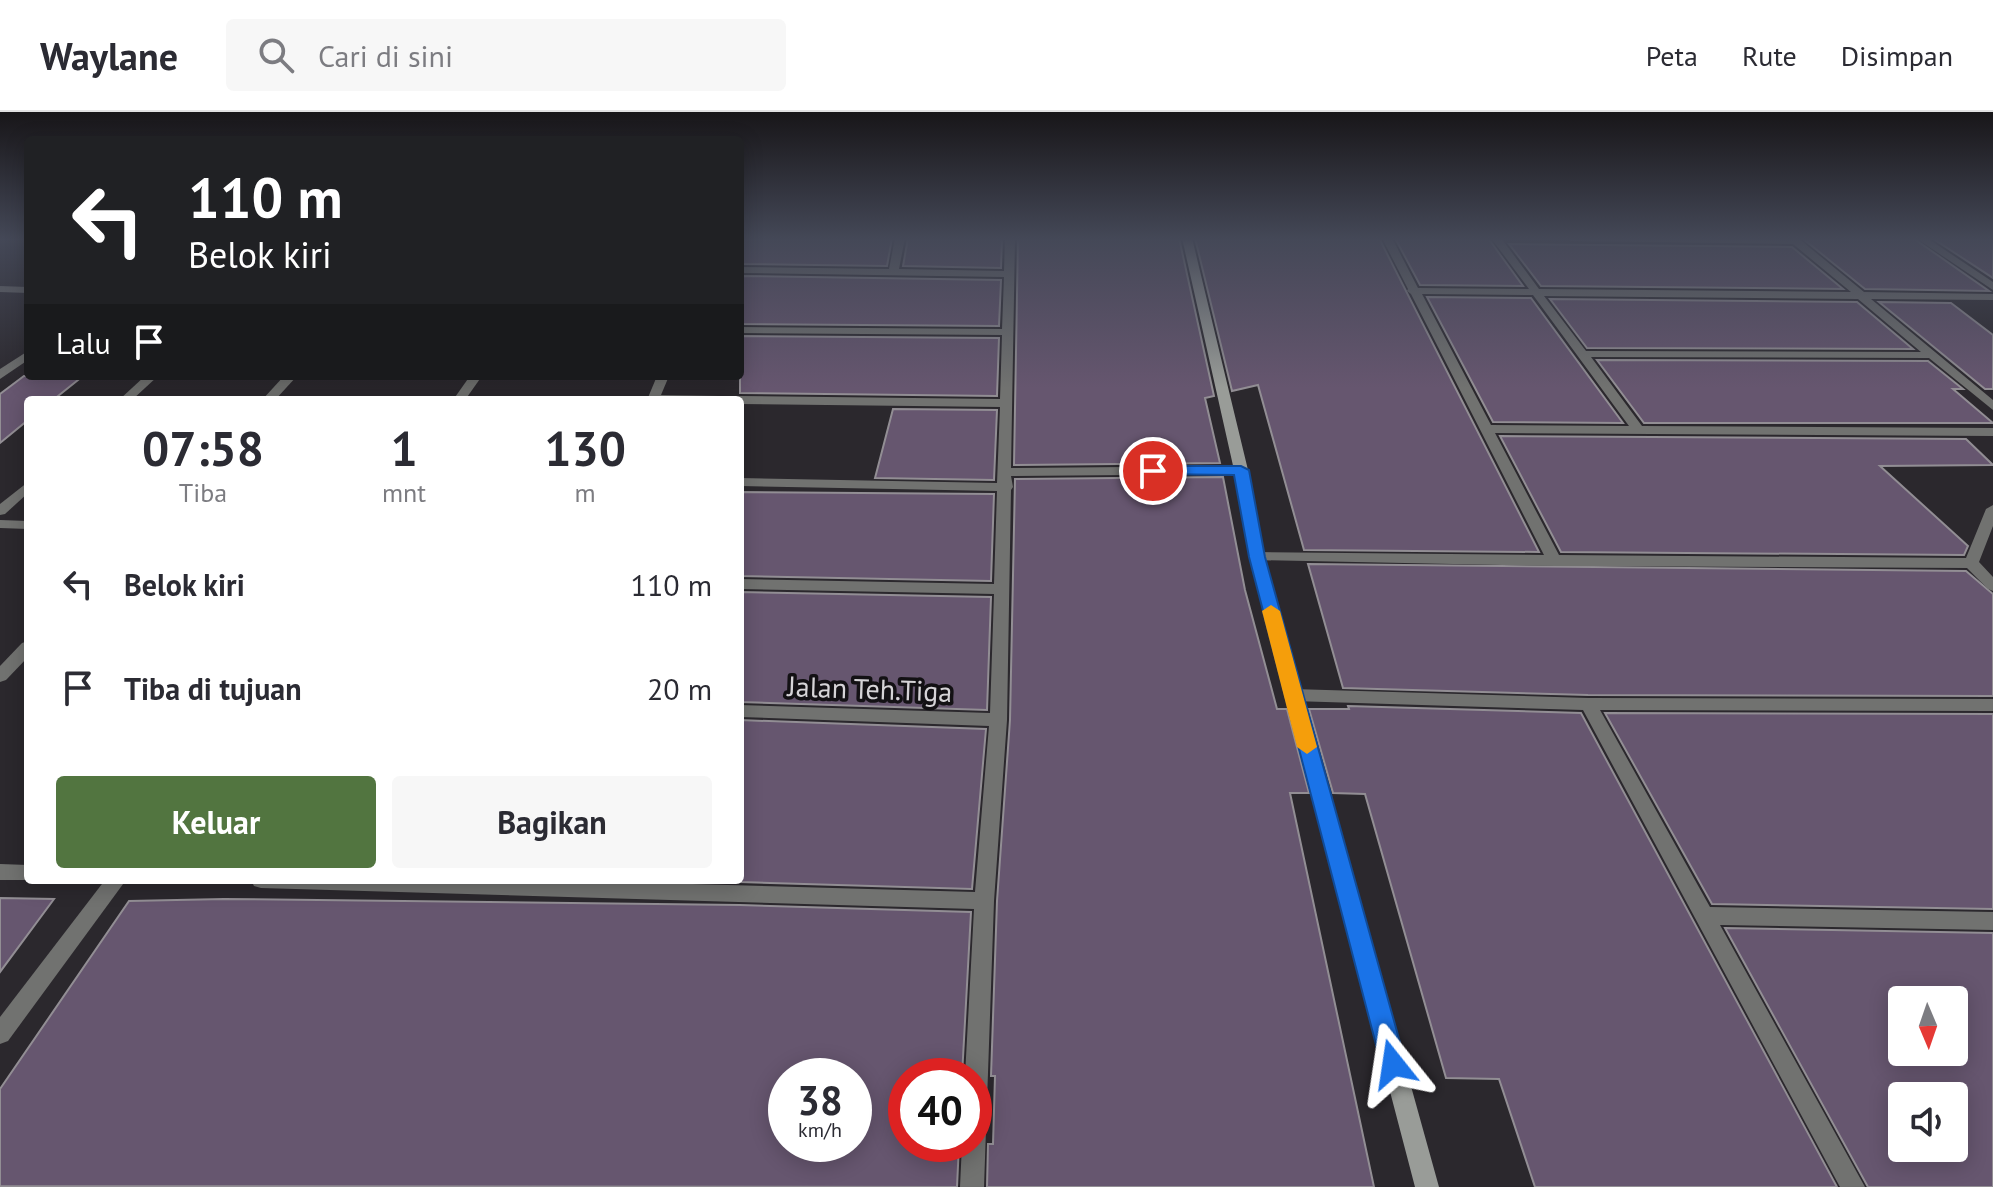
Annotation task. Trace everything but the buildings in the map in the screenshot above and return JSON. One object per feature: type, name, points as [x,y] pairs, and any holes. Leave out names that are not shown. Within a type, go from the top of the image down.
[{"type":"street","points":[[978,1058],[984,901],[998,720],[999,589],[1006,480],[1003,403],[1008,288]]},
{"type":"street","points":[[1199,288],[1241,470],[1257,557],[1427,1187]]},
{"type":"street","points":[[1411,288],[1555,561]]},
{"type":"street","points":[[1533,288],[1638,429]]},
{"type":"street","points":[[1853,288],[1993,406]]},
{"type":"street","points":[[0,289],[24,290]]},
{"type":"street","points":[[1412,291],[1993,297]]},
{"type":"street","points":[[744,330],[1007,332]]},
{"type":"street","points":[[1580,354],[1935,355]]},
{"type":"street","points":[[0,375],[24,357]]},
{"type":"street","points":[[130,396],[148,380]]},
{"type":"street","points":[[272,396],[287,380]]},
{"type":"street","points":[[744,400],[1003,403]]},
{"type":"street","points":[[1487,429],[1993,432]]},
{"type":"street","points":[[744,482],[1006,480],[1241,470]]},
{"type":"street","points":[[0,511],[24,490]]},
{"type":"street","points":[[1971,563],[1993,509]]},
{"type":"street","points":[[0,524],[24,525]]},
{"type":"street","points":[[1257,557],[1971,563],[1993,586]]},
{"type":"street","points":[[744,584],[999,589]]},
{"type":"street","points":[[3,669],[24,651]]},
{"type":"street","points":[[1293,695],[1588,704],[1993,705]]},
{"type":"street","points":[[1588,704],[1853,1187]]},
{"type":"street","name":"Jalan Teh.Tiga","points":[[744,711],[998,720]]},
{"type":"street","points":[[0,872],[24,873]]},
{"type":"street","points":[[0,1034],[113,884]]},
{"type":"street","points":[[450,884],[984,901]]},
{"type":"street","points":[[1707,916],[1993,921]]},
{"type":"street","points":[[972,1187],[973,1162]]},
{"type":"slow traffic","points":[[1271,611],[1307,747]]},
{"type":"route","points":[[1153,471],[1241,470],[1257,557],[1393,1064]]}]
